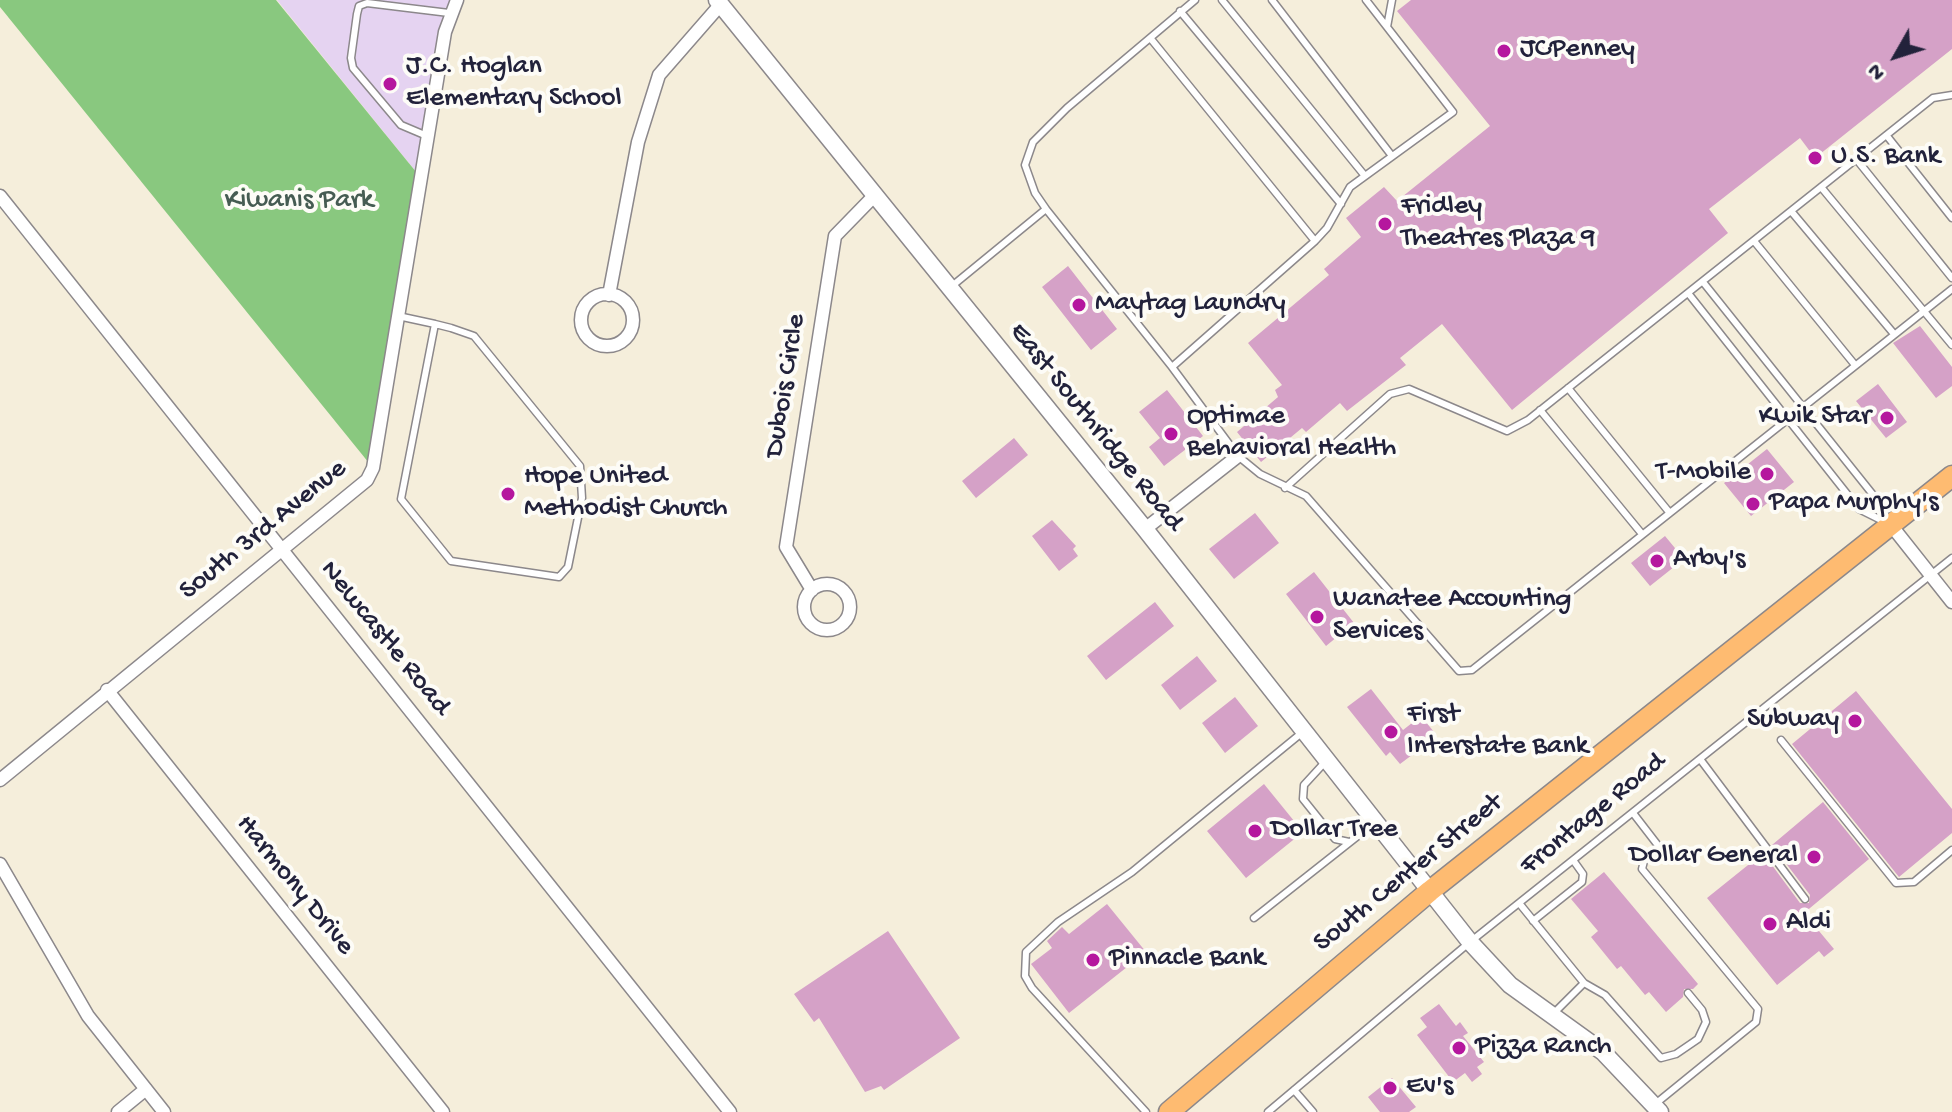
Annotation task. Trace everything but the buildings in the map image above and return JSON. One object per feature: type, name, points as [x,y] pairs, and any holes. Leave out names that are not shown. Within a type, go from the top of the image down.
[{"type":"main road","name":"South Center Street","points":[[1169,1112],[1430,891],[1952,476]]},
{"type":"street","name":"South 3rd Avenue","points":[[0,780],[367,480],[373,468],[449,13],[457,0]]},
{"type":"street","name":"East Southridge Road","points":[[719,2],[873,197],[1145,529],[1470,942],[1510,985],[1603,1052],[1657,1109]]},
{"type":"street","points":[[609,295],[638,142],[659,75],[719,2]]},
{"type":"street","name":"Newcastle Road","points":[[0,196],[730,1112]]},
{"type":"street","name":"Dubois Circle","points":[[812,590],[786,547],[788,532],[835,236],[873,197]]},
{"type":"street","points":[[609,295],[627,304],[633,323],[623,340],[604,346],[587,337],[581,318],[591,300],[609,295]]},
{"type":"street","points":[[1145,529],[1238,456]]},
{"type":"street","points":[[1891,525],[1952,602]]},
{"type":"street","name":"Harmony Drive","points":[[107,690],[443,1112]]},
{"type":"street","points":[[0,864],[88,1016],[164,1112]]},
{"type":"street","points":[[118,1112],[146,1089]]},
{"type":"lane","points":[[1195,0],[1067,108],[1033,142],[1025,165],[1035,193],[1238,456],[1285,488],[1306,496],[1459,671],[1472,670],[1952,289]]},
{"type":"lane","points":[[1222,0],[1365,176]]},
{"type":"lane","points":[[1272,0],[1392,156]]},
{"type":"lane","points":[[1172,367],[1315,241],[1350,187],[1453,112],[1366,0]]},
{"type":"lane","points":[[1387,27],[1392,0]]},
{"type":"lane","points":[[428,136],[401,125],[359,78],[351,58],[357,14],[359,6],[378,3],[449,13]]},
{"type":"lane","points":[[1180,11],[1341,204]]},
{"type":"lane","points":[[1151,39],[1315,241]]},
{"type":"lane","points":[[1285,488],[1390,394],[1409,389],[1507,431],[1540,410],[1933,98],[1952,95]]},
{"type":"lane","points":[[1887,136],[1952,218]]},
{"type":"lane","points":[[1857,160],[1952,278]]},
{"type":"lane","points":[[1821,187],[1952,345]]},
{"type":"lane","points":[[948,289],[1046,209]]},
{"type":"lane","points":[[1791,211],[1894,334]]},
{"type":"lane","points":[[1754,241],[1855,365]]},
{"type":"lane","points":[[1703,282],[1874,496],[1891,525]]},
{"type":"lane","points":[[1688,293],[1859,509],[1891,525]]},
{"type":"lane","points":[[398,316],[435,324],[474,336],[580,466],[582,498],[568,567],[559,577],[451,561],[401,499],[435,324]]},
{"type":"lane","points":[[1568,388],[1669,512]]},
{"type":"lane","points":[[1540,410],[1642,534]]},
{"type":"lane","name":"Frontage Road","points":[[1268,1112],[1470,942],[1952,558]]},
{"type":"lane","points":[[1146,1112],[1032,988],[1025,976],[1026,952],[1058,922],[1132,872],[1304,731]]},
{"type":"lane","points":[[1781,740],[1896,883],[1914,882],[1952,850]]},
{"type":"lane","points":[[1700,759],[1805,899]]},
{"type":"lane","points":[[1327,760],[1304,785],[1303,799],[1335,839],[1349,842]]},
{"type":"lane","points":[[1633,813],[1660,848],[1644,861],[1642,869],[1758,1009],[1756,1022],[1657,1109]]},
{"type":"lane","points":[[1254,918],[1376,822]]},
{"type":"lane","points":[[1573,860],[1584,878],[1594,880]]},
{"type":"lane","points":[[1533,921],[1584,878]]},
{"type":"lane","points":[[1519,903],[1584,983],[1605,995],[1661,1058],[1676,1054],[1698,1039],[1706,1022],[1702,1010],[1688,993]]},
{"type":"lane","points":[[1551,1017],[1584,983]]},
{"type":"lane","points":[[1294,1090],[1313,1112]]},
{"type":"shaded area","name":"J.C. Hoglan Elementary School","points":[[277,0],[457,0],[421,178]]},
{"type":"green space","name":"Kiwanis Park","points":[[0,0],[276,0],[421,178],[373,468],[0,7]]},
{"type":"place","name":"JCPenney","points":[[1504,51]]},
{"type":"place","name":"J.C. Hoglan Elementary School","points":[[390,84]]},
{"type":"place","name":"U.S. Bank","points":[[1815,158]]},
{"type":"place","name":"Fridley Theatres Plaza 9","points":[[1385,224]]},
{"type":"place","name":"Maytag Laundry","points":[[1079,305]]},
{"type":"place","name":"Kwik Star","points":[[1887,418]]},
{"type":"place","name":"Optimae Behavioral Health","points":[[1171,434]]},
{"type":"place","name":"T-Mobile","points":[[1767,474]]},
{"type":"place","name":"Hope United Methodist Church","points":[[508,494]]},
{"type":"place","name":"Papa Murphy's","points":[[1753,504]]},
{"type":"place","name":"Arby's","points":[[1657,561]]},
{"type":"place","name":"Wanatee Accounting Services","points":[[1317,617]]},
{"type":"place","name":"Subway","points":[[1855,721]]},
{"type":"place","name":"First Interstate Bank","points":[[1391,732]]},
{"type":"place","name":"Dollar Tree","points":[[1255,831]]},
{"type":"place","name":"Dollar General","points":[[1814,857]]},
{"type":"place","name":"Aldi","points":[[1770,924]]},
{"type":"place","name":"Pinnacle Bank","points":[[1093,960]]},
{"type":"place","name":"Pizza Ranch","points":[[1459,1048]]},
{"type":"place","name":"Ev's","points":[[1390,1088]]}]
